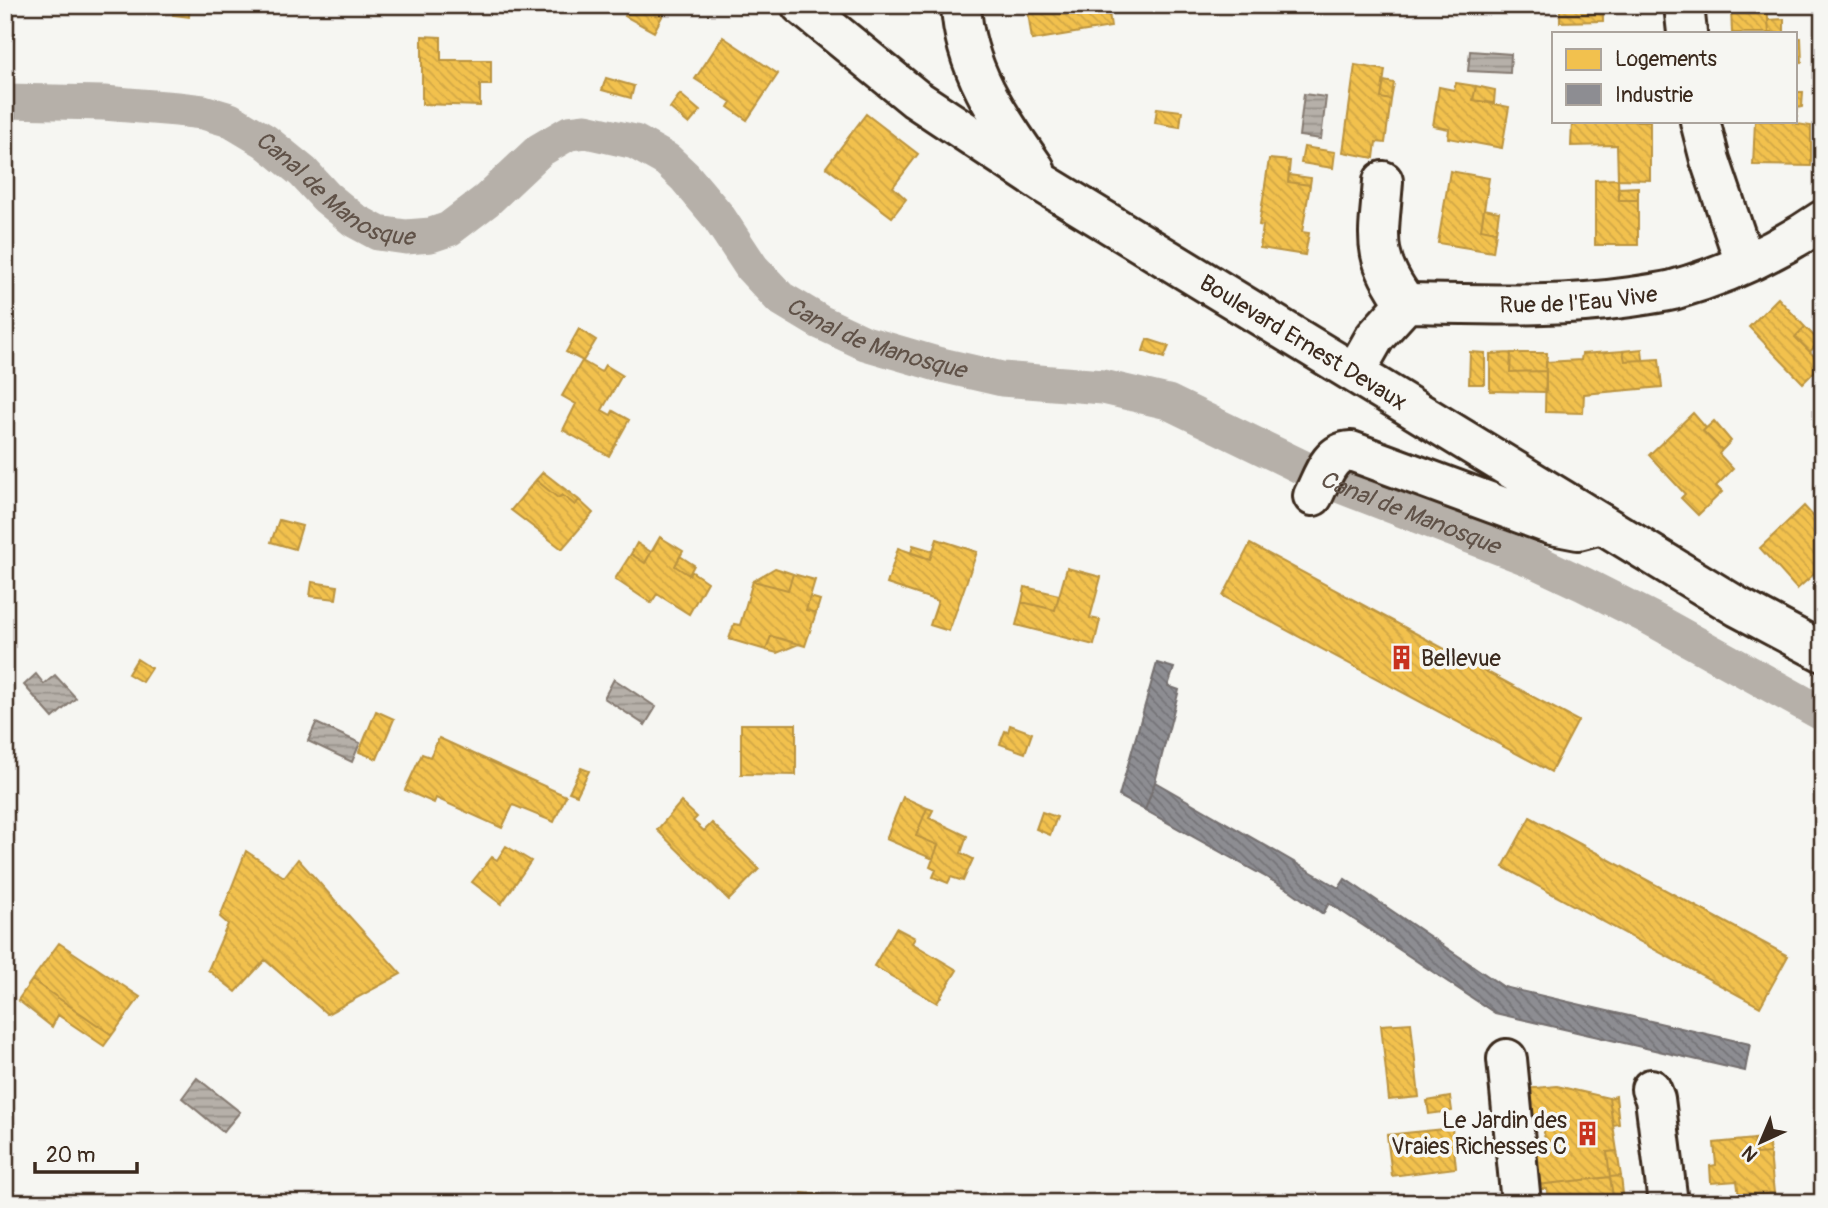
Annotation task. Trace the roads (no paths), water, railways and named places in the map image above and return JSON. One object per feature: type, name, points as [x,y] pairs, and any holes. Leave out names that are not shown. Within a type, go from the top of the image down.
[{"type":"street","name":"Boulevard Ernest Devaux","points":[[801,5],[916,99],[1046,185],[1738,607],[1823,652]]},
{"type":"street","points":[[961,5],[972,59],[984,92],[1046,185]]},
{"type":"street","points":[[1684,5],[1687,32]]},
{"type":"street","points":[[1700,122],[1710,160],[1745,263]]},
{"type":"street","points":[[1355,372],[1375,337],[1406,303],[1389,280],[1378,249],[1383,181]]},
{"type":"street","name":"Rue de l'Eau Vive","points":[[1406,303],[1553,305],[1598,302],[1671,290],[1745,263],[1805,232],[1823,219]]},
{"type":"street","points":[[1321,480],[1332,458],[1344,451],[1358,452],[1552,525],[1578,530],[1601,524]]},
{"type":"street","points":[[1507,1059],[1521,1203]]},
{"type":"street","points":[[1651,1089],[1656,1100],[1668,1203]]},
{"type":"waterway","name":"Canal de Manosque","points":[[5,101],[104,103],[177,109],[203,112],[230,120],[265,141],[354,220],[378,233],[406,237],[431,235],[449,229],[487,200],[540,150],[569,133],[586,131],[635,142],[667,160],[685,177],[717,215],[752,268],[780,298],[820,322],[865,343],[1002,379],[1103,387],[1168,402],[1343,487],[1532,560],[1583,584],[1823,714]]},
{"type":"place","name":"Bellevue","points":[[1401,658]]},
{"type":"place","name":"Le Jardin des Vraies Richesses C","points":[[1587,1133]]}]
